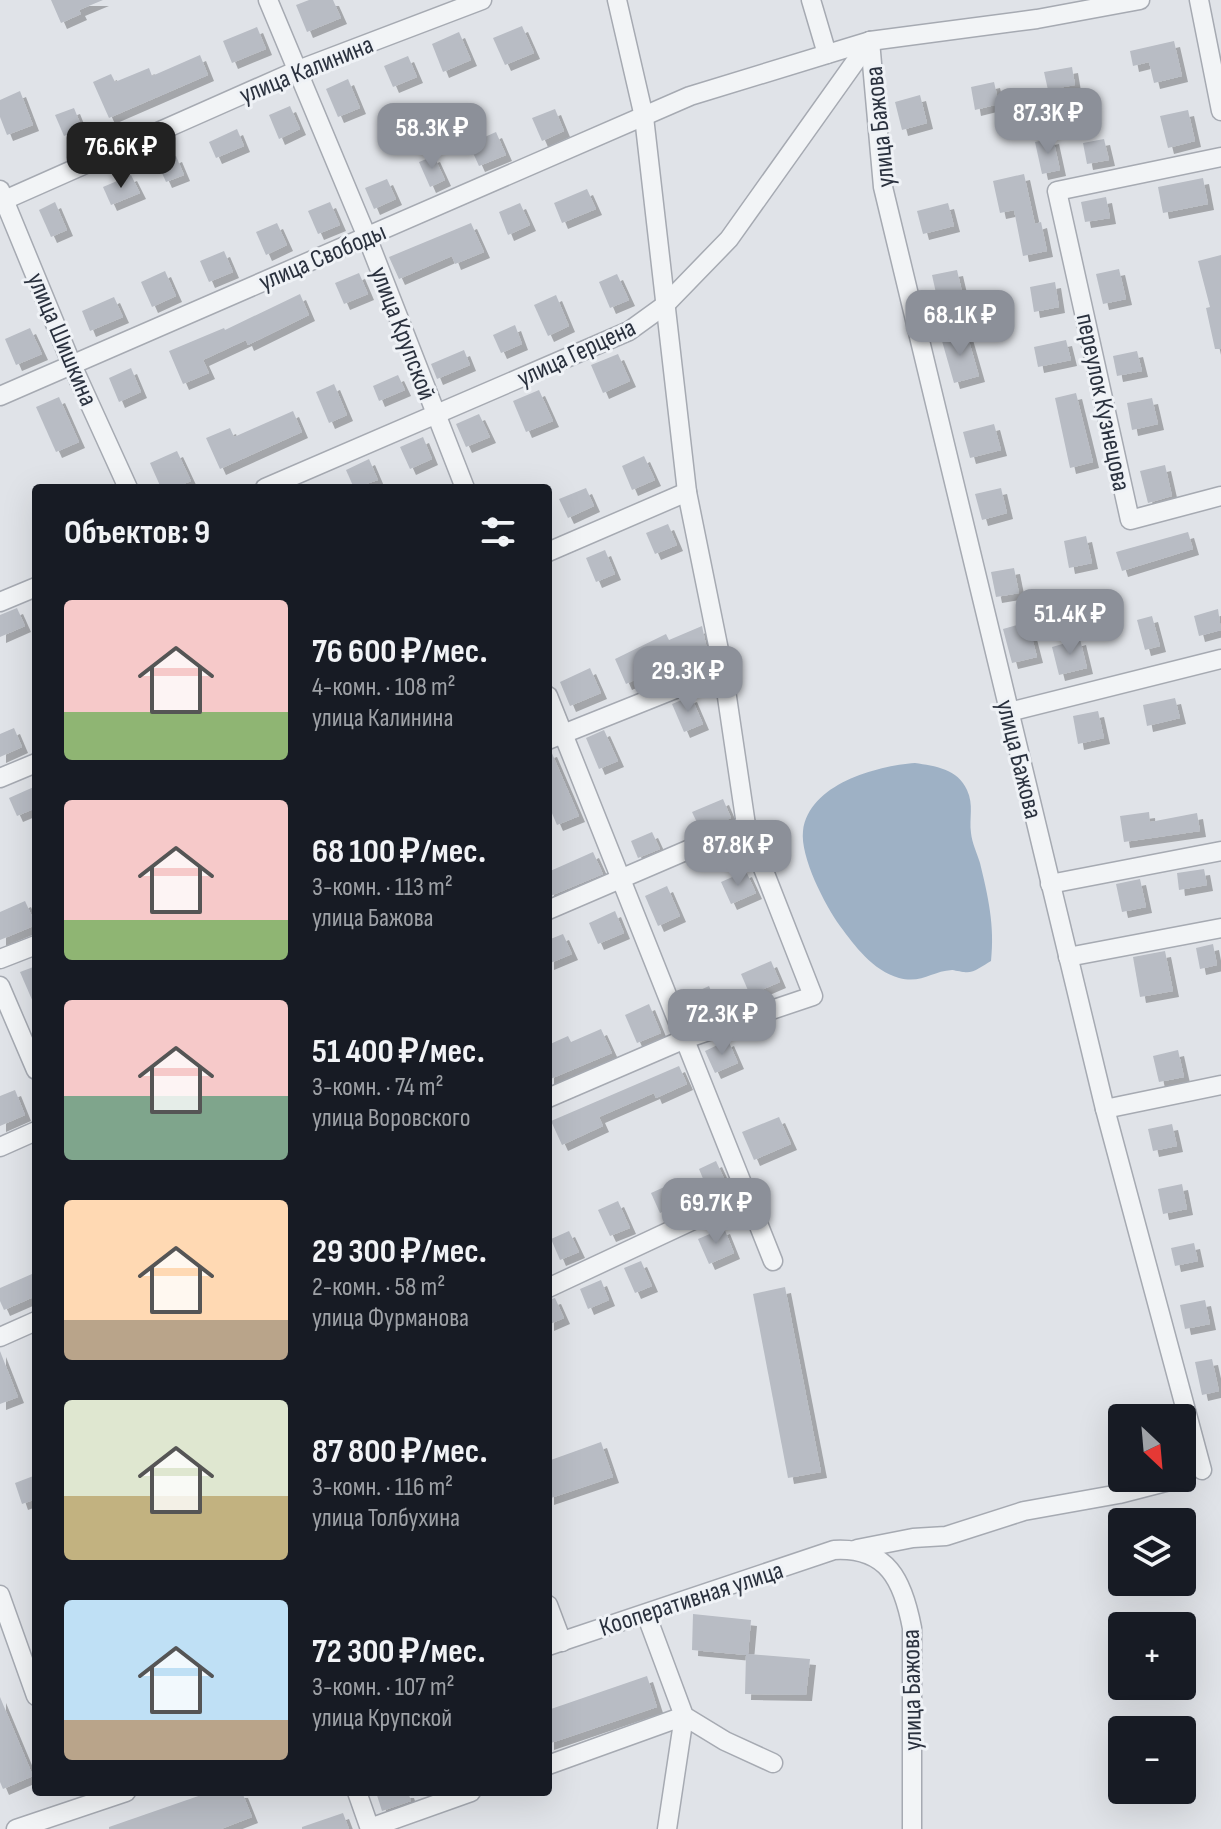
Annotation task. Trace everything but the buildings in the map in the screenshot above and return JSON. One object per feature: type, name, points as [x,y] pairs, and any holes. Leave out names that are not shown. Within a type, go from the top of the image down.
[{"type":"street","name":"улица Крупской","points":[[268,0],[367,237],[463,484]]},
{"type":"street","name":"улица Калинина","points":[[1,197],[298,70],[482,0]]},
{"type":"street","points":[[552,1096],[685,1039],[813,996],[746,825],[723,670],[687,492],[644,117],[617,0]]},
{"type":"street","name":"улица Бажова","points":[[811,0],[827,54]]},
{"type":"street","points":[[870,41],[1037,19],[1140,0]]},
{"type":"street","points":[[1199,0],[1221,111]]},
{"type":"street","name":"улица Свободы","points":[[0,396],[690,96],[870,41]]},
{"type":"street","name":"улица Бажова","points":[[870,41],[883,187],[1105,1109],[1202,1470]]},
{"type":"street","name":"улица Герцена","points":[[274,484],[629,331],[665,305],[729,239],[870,41]]},
{"type":"street","name":"переулок Кузнецова","points":[[1221,157],[1057,191],[1130,520],[1221,496]]},
{"type":"street","name":"улица Шишкина","points":[[1,197],[126,484]]},
{"type":"street","points":[[552,550],[687,492]]},
{"type":"street","points":[[0,602],[32,589]]},
{"type":"street","points":[[1009,712],[1221,659]]},
{"type":"street","points":[[556,737],[723,670]]},
{"type":"street","points":[[552,716],[556,737],[621,879],[773,1261]]},
{"type":"street","points":[[0,778],[32,765]]},
{"type":"street","points":[[552,908],[746,825]]},
{"type":"street","points":[[1050,884],[1221,851]]},
{"type":"street","points":[[1068,957],[1221,928]]},
{"type":"street","points":[[0,959],[32,947]]},
{"type":"street","points":[[0,986],[32,1061]]},
{"type":"street","points":[[1105,1109],[1221,1085]]},
{"type":"street","points":[[0,1147],[32,1133]]},
{"type":"street","points":[[552,1286],[747,1195]]},
{"type":"street","points":[[0,1337],[32,1323]]},
{"type":"street","points":[[1196,1472],[1221,1466]]},
{"type":"street","points":[[854,1549],[913,1538],[946,1536],[1024,1511],[1127,1492]]},
{"type":"street","name":"улица Бажова","points":[[854,1549],[872,1554],[881,1562],[906,1597],[912,1628],[912,1829]]},
{"type":"street","name":"Кооперативная улица","points":[[555,1644],[834,1550],[854,1549]]},
{"type":"street","points":[[0,1595],[32,1685]]},
{"type":"street","points":[[646,1614],[684,1716],[667,1829]]},
{"type":"street","points":[[684,1716],[725,1741],[773,1763]]},
{"type":"street","points":[[552,1764],[684,1716]]},
{"type":"street","points":[[16,1829],[74,1800],[100,1796]]},
{"type":"street","points":[[358,1796],[370,1828],[460,1796]]},
{"type":"water","points":[[915,763],[952,773],[963,783],[969,796],[972,837],[986,887],[992,936],[991,961],[974,971],[952,970],[907,979],[880,969],[858,949],[840,926],[821,894],[805,854],[803,831],[808,815],[831,790],[864,773]]}]
